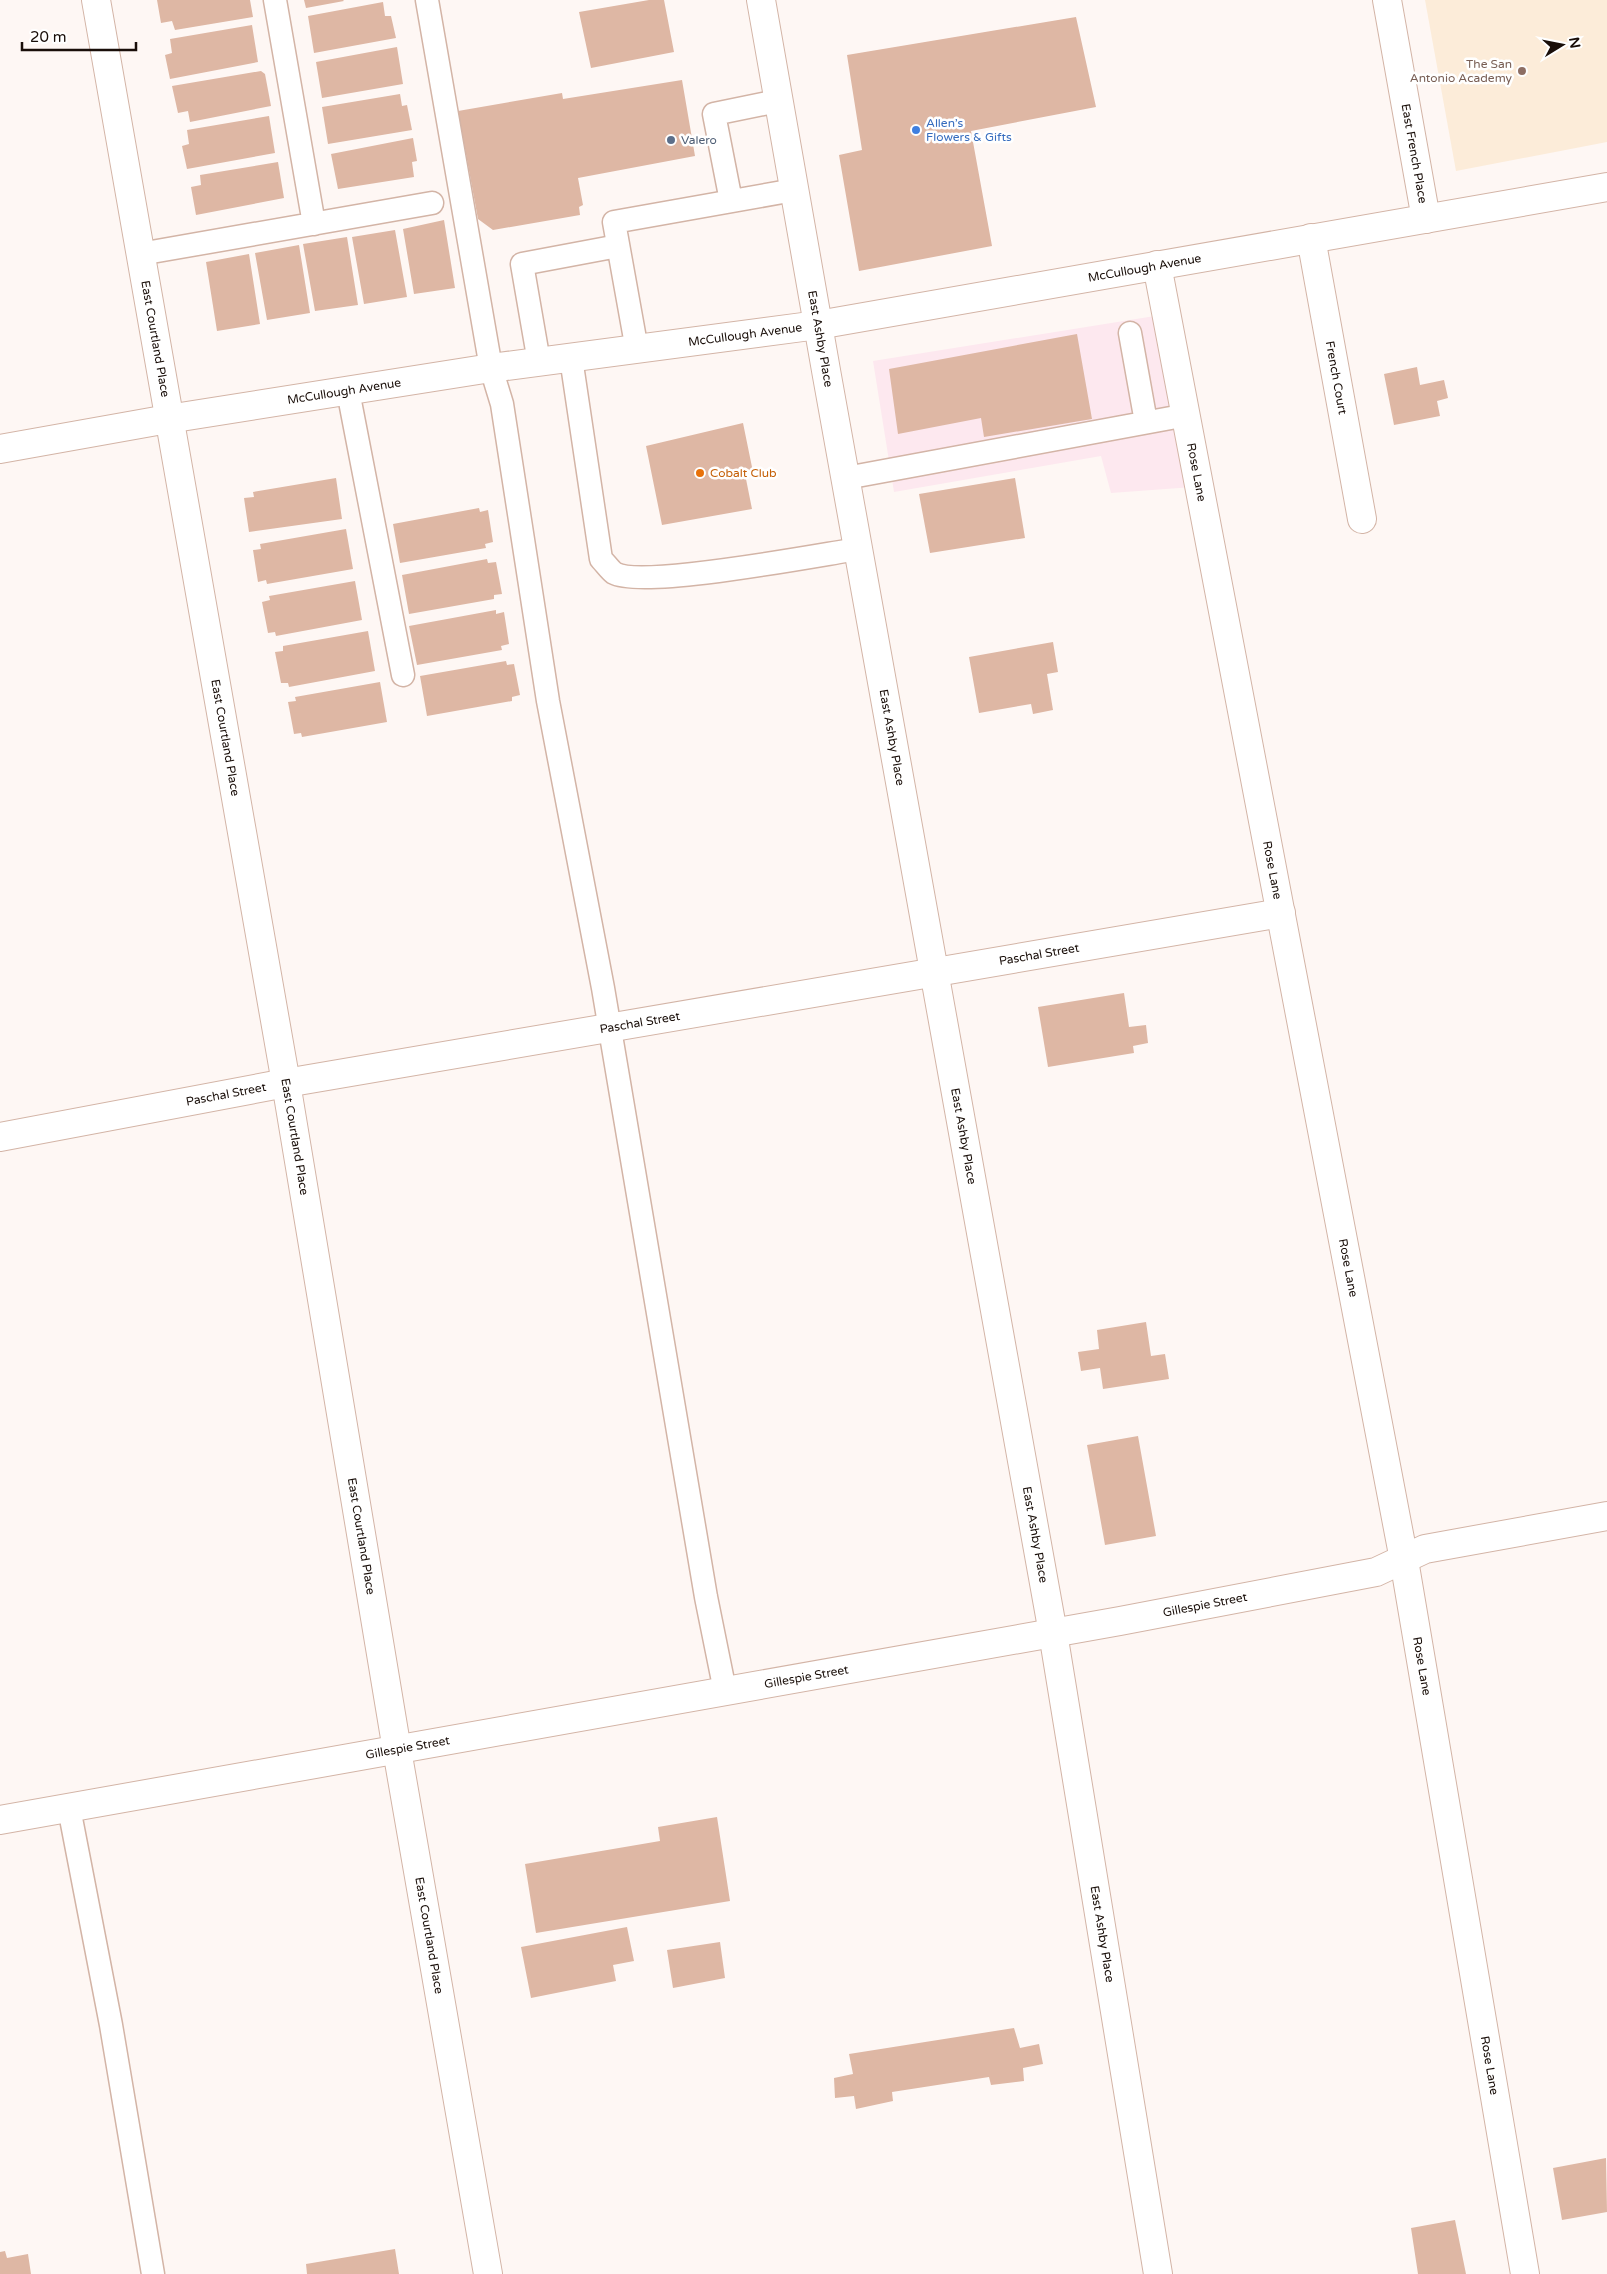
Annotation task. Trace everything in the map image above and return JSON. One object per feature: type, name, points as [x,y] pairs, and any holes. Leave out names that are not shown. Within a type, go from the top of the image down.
[{"type":"street","name":"East Courtland Place","points":[[96,0],[168,420],[286,1083],[397,1750],[488,2274]]},
{"type":"street","name":"East Ashby Place","points":[[761,0],[1053,1633],[1158,2274]]},
{"type":"street","name":"East French Place","points":[[1386,0],[1426,218]]},
{"type":"street","name":"McCullough Avenue","points":[[0,449],[491,368],[818,325],[1607,187]]},
{"type":"street","name":"French Court","points":[[1311,238],[1362,519]]},
{"type":"street","name":"Rose Lane","points":[[1158,265],[1404,1560],[1525,2274]]},
{"type":"street","name":"Paschal Street","points":[[0,1137],[286,1083],[1282,914]]},
{"type":"street","name":"Gillespie Street","points":[[0,1820],[1053,1633],[1376,1572],[1426,1549],[1607,1516]]},
{"type":"lane","points":[[275,0],[314,224]]},
{"type":"lane","points":[[427,0],[491,368],[502,404],[548,701],[610,1028],[700,1568],[725,1691]]},
{"type":"lane","points":[[730,201],[714,114],[778,101]]},
{"type":"lane","points":[[637,350],[614,222],[794,190]]},
{"type":"lane","points":[[140,254],[432,203]]},
{"type":"lane","points":[[540,362],[522,264],[618,246]]},
{"type":"lane","points":[[1130,333],[1146,422]]},
{"type":"lane","points":[[571,358],[601,559],[614,573],[632,577],[691,574],[858,549]]},
{"type":"lane","points":[[348,391],[403,675]]},
{"type":"lane","points":[[846,478],[1187,415]]},
{"type":"lane","points":[[68,1808],[112,2034],[153,2274]]},
{"type":"shaded area","name":"The San Antonio Academy","points":[[1425,0],[1607,0],[1607,142],[1456,171]]},
{"type":"shaded area","points":[[1161,315],[1193,487],[1111,493],[1101,456],[894,492],[873,361]]},
{"type":"building","points":[[157,0],[250,0],[253,17],[175,30],[172,21],[161,23]]},
{"type":"building","points":[[304,0],[343,0],[344,1],[306,8]]},
{"type":"building","points":[[649,0],[664,0],[674,52],[591,68],[579,12]]},
{"type":"building","points":[[383,2],[385,16],[391,16],[396,38],[314,53],[308,16]]},
{"type":"building","points":[[1076,17],[1096,107],[971,131],[992,246],[859,271],[839,155],[862,150],[847,55]]},
{"type":"building","points":[[252,25],[258,62],[170,79],[165,55],[172,53],[170,39]]},
{"type":"building","points":[[397,47],[403,84],[322,98],[316,62]]},
{"type":"building","points":[[261,71],[265,74],[271,106],[190,122],[188,111],[178,113],[172,86]]},
{"type":"building","points":[[682,80],[695,156],[578,178],[583,205],[579,207],[580,215],[493,230],[478,219],[458,111],[562,93],[563,99]]},
{"type":"building","points":[[400,94],[402,106],[407,105],[412,130],[328,144],[322,107]]},
{"type":"building","points":[[269,116],[275,153],[187,169],[182,146],[189,144],[187,130]]},
{"type":"building","points":[[413,138],[417,161],[412,162],[414,177],[338,189],[331,154]]},
{"type":"building","points":[[278,162],[284,198],[196,215],[191,187],[201,185],[200,175]]},
{"type":"building","points":[[444,220],[455,288],[414,294],[403,229]]},
{"type":"building","points":[[395,230],[407,297],[364,304],[352,237]]},
{"type":"building","points":[[347,237],[358,305],[315,311],[303,244]]},
{"type":"building","points":[[299,245],[310,313],[267,320],[255,253]]},
{"type":"building","points":[[249,254],[260,324],[217,331],[206,262]]},
{"type":"building","points":[[1077,334],[1092,419],[984,437],[981,418],[898,434],[889,369]]},
{"type":"building","points":[[1417,367],[1420,385],[1444,380],[1448,398],[1437,401],[1440,416],[1394,425],[1384,374]]},
{"type":"building","name":"Cobalt Club","points":[[743,423],[753,472],[745,474],[752,509],[662,525],[646,446]]},
{"type":"building","points":[[336,478],[342,519],[249,532],[244,498],[254,497],[253,492]]},
{"type":"building","points":[[1015,478],[1025,538],[930,553],[919,494]]},
{"type":"building","points":[[479,508],[480,512],[488,510],[493,542],[485,544],[486,548],[400,563],[393,524]]},
{"type":"building","points":[[346,529],[353,569],[267,584],[266,580],[258,582],[253,550],[261,549],[260,544]]},
{"type":"building","points":[[487,559],[488,563],[496,562],[502,594],[494,595],[494,599],[409,614],[402,575]]},
{"type":"building","points":[[355,581],[362,620],[276,636],[275,632],[268,633],[262,602],[270,600],[269,596]]},
{"type":"building","points":[[496,610],[496,614],[504,612],[509,644],[501,646],[502,650],[417,665],[409,626]]},
{"type":"building","points":[[368,631],[375,671],[289,687],[288,683],[281,683],[275,652],[283,651],[283,646]]},
{"type":"building","points":[[1053,642],[1058,672],[1047,674],[1053,710],[1033,714],[1031,704],[979,713],[969,657]]},
{"type":"building","points":[[506,661],[507,665],[514,664],[520,695],[512,697],[512,701],[427,716],[420,676]]},
{"type":"building","points":[[380,682],[387,722],[302,737],[301,733],[294,734],[288,702],[296,701],[295,697]]},
{"type":"building","points":[[1124,993],[1129,1027],[1146,1025],[1148,1043],[1133,1046],[1134,1053],[1048,1067],[1038,1007]]},
{"type":"building","points":[[1146,1322],[1151,1356],[1165,1354],[1169,1379],[1103,1389],[1100,1368],[1081,1371],[1078,1352],[1099,1349],[1097,1330]]},
{"type":"building","points":[[1138,1436],[1156,1536],[1105,1545],[1087,1445]]},
{"type":"building","points":[[717,1817],[730,1901],[536,1933],[525,1864],[660,1841],[658,1827]]},
{"type":"building","points":[[627,1927],[634,1961],[613,1965],[616,1981],[531,1998],[521,1947]]},
{"type":"building","points":[[720,1942],[725,1978],[673,1988],[667,1950]]},
{"type":"building","points":[[1014,2028],[1020,2048],[1039,2044],[1043,2064],[1023,2068],[1024,2081],[991,2085],[989,2077],[892,2092],[893,2101],[856,2109],[854,2096],[835,2098],[834,2078],[853,2074],[849,2054]]},
{"type":"building","points":[[1606,2158],[1607,2212],[1562,2220],[1553,2168]]},
{"type":"building","points":[[1455,2220],[1466,2274],[1418,2274],[1411,2228]]},
{"type":"building","points":[[395,2249],[399,2274],[307,2274],[306,2264]]},
{"type":"building","points":[[5,2251],[7,2258],[28,2254],[31,2274],[0,2274],[0,2252]]},
{"type":"place","name":"The San Antonio Academy","points":[[1522,71]]},
{"type":"place","name":"Allen’s Flowers & Gifts","points":[[916,130]]},
{"type":"place","name":"Valero","points":[[671,140]]},
{"type":"place","name":"Cobalt Club","points":[[700,473]]}]
